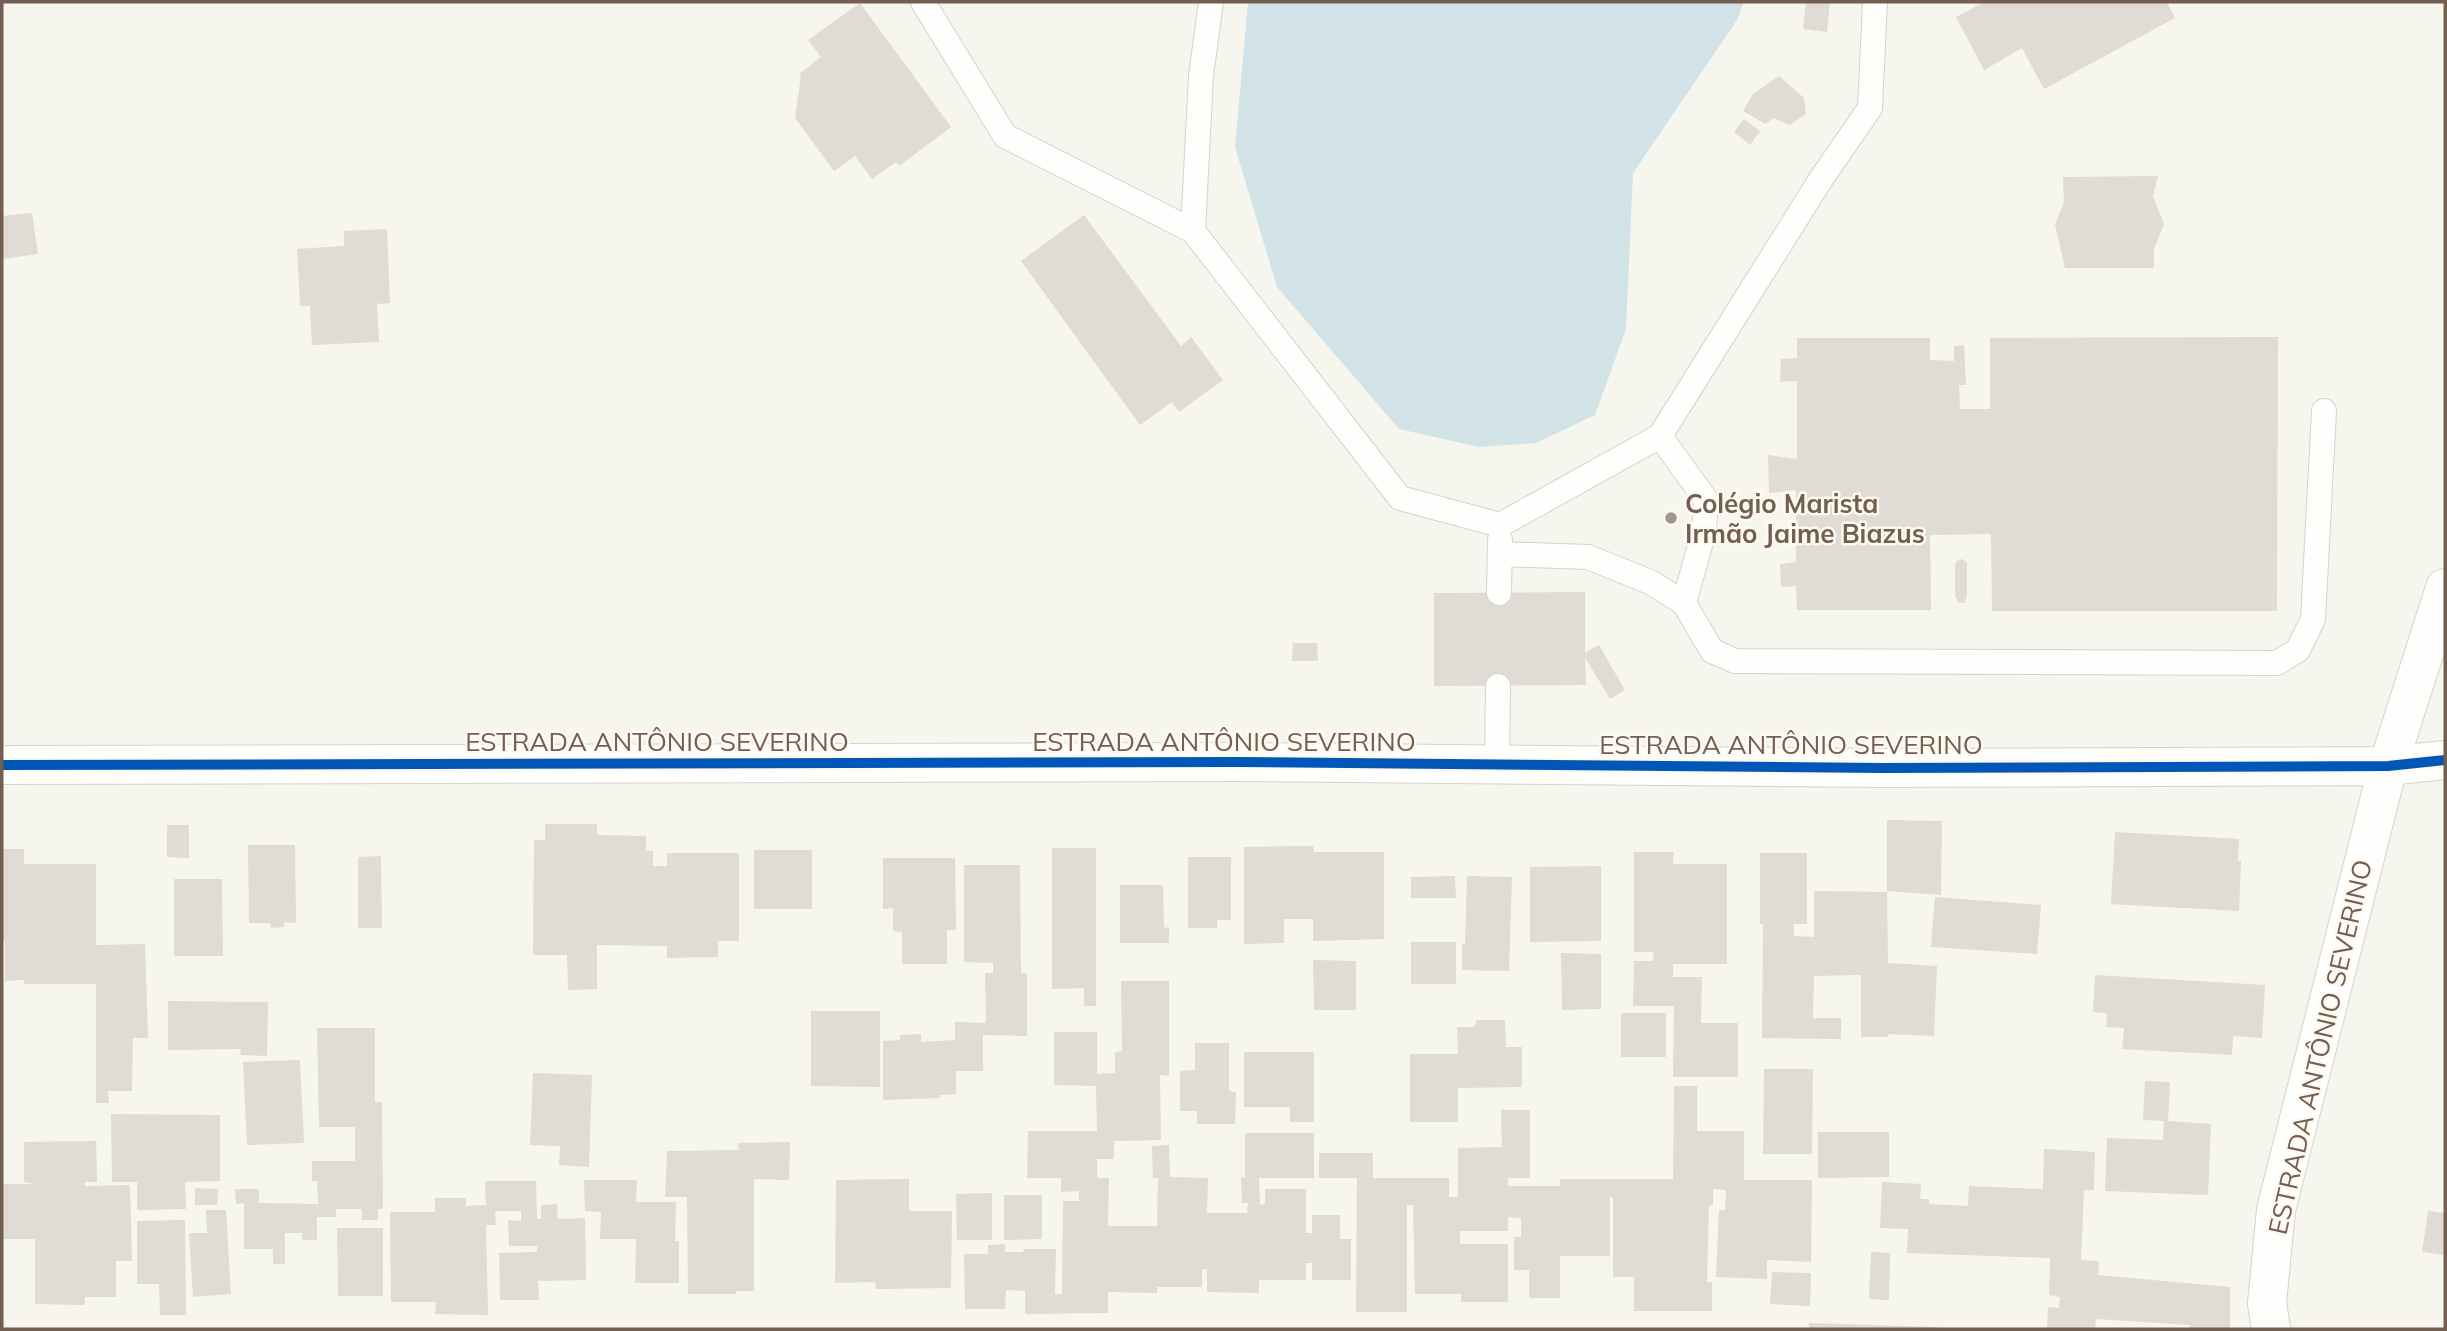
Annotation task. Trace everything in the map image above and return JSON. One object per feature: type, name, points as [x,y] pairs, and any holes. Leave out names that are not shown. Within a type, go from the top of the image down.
[{"type":"street","points":[[2388,766],[2445,588]]},
{"type":"street","name":"ESTRADA ANTÔNIO SEVERINO","points":[[2,765],[1236,762],[1882,768],[2388,766],[2445,760]]},
{"type":"street","name":"ESTRADA ANTÔNIO SEVERINO","points":[[2271,1329],[2267,1303],[2276,1210],[2388,766]]},
{"type":"lane","points":[[923,2],[1005,136],[1193,231],[1400,498],[1500,525],[1660,436],[1821,179],[1870,108],[1875,2]]},
{"type":"lane","points":[[1193,231],[1201,76],[1211,2]]},
{"type":"lane","points":[[1500,554],[1588,557],[1650,582],[1684,603],[1712,651],[1735,661],[2277,663],[2298,650],[2312,619],[2324,411]]},
{"type":"lane","points":[[1660,436],[1706,500],[1704,531],[1684,603]]},
{"type":"lane","points":[[1500,525],[1500,593]]},
{"type":"lane","points":[[1497,765],[1498,685]]},
{"type":"shaded area","points":[[1248,2],[1744,2],[1737,20],[1633,173],[1626,329],[1595,415],[1536,443],[1479,447],[1399,429],[1277,287],[1235,147]]},
{"type":"building","points":[[1806,2],[1830,2],[1827,32],[1803,29]]},
{"type":"building","points":[[1984,2],[2167,2],[2175,18],[2044,89],[2022,48],[1984,70],[1956,17]]},
{"type":"building","points":[[860,3],[951,127],[899,166],[896,162],[872,179],[855,156],[834,171],[795,118],[801,76],[799,74],[821,57],[808,40]]},
{"type":"building","points":[[1779,76],[1804,98],[1806,114],[1790,125],[1774,118],[1765,124],[1743,111],[1753,94]]},
{"type":"building","points":[[1744,119],[1760,131],[1750,145],[1734,132]]},
{"type":"building","points":[[2158,176],[2153,196],[2164,224],[2154,249],[2154,268],[2065,268],[2055,224],[2064,203],[2063,177]]},
{"type":"building","points":[[32,213],[38,254],[2,259],[2,216]]},
{"type":"building","points":[[1084,215],[1181,346],[1191,337],[1223,380],[1179,412],[1172,402],[1140,425],[1021,261]]},
{"type":"building","points":[[387,229],[390,303],[377,304],[379,342],[312,345],[310,306],[300,306],[297,249],[344,246],[344,231]]},
{"type":"building","points":[[2278,337],[2277,611],[1992,611],[1991,534],[1930,535],[1931,610],[1797,610],[1796,586],[1781,587],[1780,564],[1796,562],[1796,490],[1769,493],[1768,455],[1797,459],[1797,381],[1780,382],[1781,359],[1797,358],[1797,338],[1930,338],[1930,360],[1954,361],[1954,346],[1964,345],[1966,385],[1959,385],[1960,409],[1990,409],[1990,338]]},
{"type":"building","points":[[1962,559],[1967,563],[1967,596],[1964,603],[1959,603],[1955,596],[1955,565]]},
{"type":"building","points":[[1585,592],[1585,653],[1599,645],[1625,690],[1610,699],[1585,657],[1586,685],[1434,686],[1434,593]]},
{"type":"building","points":[[1293,643],[1317,643],[1318,661],[1292,661]]},
{"type":"building","points":[[1887,820],[1942,821],[1941,895],[1887,891]]},
{"type":"building","points":[[545,824],[597,824],[597,835],[646,836],[646,851],[653,851],[653,866],[667,866],[667,853],[739,853],[739,941],[718,941],[718,957],[667,958],[667,946],[597,945],[597,989],[568,990],[567,955],[533,955],[534,840],[545,840]]},
{"type":"building","points":[[167,825],[189,825],[189,858],[167,857]]},
{"type":"building","points":[[2115,832],[2239,839],[2239,911],[2111,904]]},
{"type":"building","points":[[248,845],[295,845],[296,923],[284,922],[284,927],[271,928],[270,923],[249,923]]},
{"type":"building","points":[[1313,846],[1314,852],[1384,852],[1384,939],[1313,941],[1313,919],[1284,919],[1284,943],[1244,944],[1244,847]]},
{"type":"building","points":[[1052,848],[1096,848],[1096,1006],[1084,1006],[1084,988],[1052,989]]},
{"type":"building","points":[[2,849],[24,849],[24,864],[96,864],[96,945],[145,944],[148,1038],[133,1038],[132,1091],[108,1091],[109,1103],[96,1103],[96,984],[24,984],[24,980],[5,981]]},
{"type":"building","points":[[754,850],[812,850],[812,909],[754,909]]},
{"type":"building","points":[[1634,852],[1674,852],[1673,864],[1727,864],[1727,964],[1673,964],[1673,977],[1702,977],[1701,1023],[1738,1023],[1738,1077],[1673,1077],[1674,1006],[1633,1006],[1634,961],[1653,961],[1654,952],[1634,952]]},
{"type":"building","points":[[1760,853],[1807,853],[1807,924],[1794,924],[1794,936],[1814,937],[1814,891],[1887,892],[1888,963],[1937,966],[1934,1036],[1888,1034],[1888,1037],[1861,1037],[1861,975],[1814,976],[1813,1018],[1841,1018],[1841,1039],[1762,1038],[1763,924],[1760,924]]},
{"type":"building","points":[[381,856],[382,928],[358,928],[358,857]]},
{"type":"building","points":[[1188,857],[1231,857],[1231,920],[1217,920],[1217,928],[1188,928]]},
{"type":"building","points":[[883,858],[955,858],[956,930],[947,930],[947,964],[902,964],[902,932],[893,931],[893,908],[883,909]]},
{"type":"building","points":[[964,865],[1020,865],[1021,973],[1027,973],[1027,1036],[983,1035],[983,1071],[956,1071],[956,1094],[940,1095],[940,1098],[883,1100],[883,1041],[900,1040],[900,1035],[921,1034],[921,1042],[955,1040],[955,1022],[986,1023],[985,973],[993,973],[993,963],[964,962]]},
{"type":"building","points":[[1601,866],[1601,941],[1530,942],[1530,867]]},
{"type":"building","points":[[1455,876],[1456,898],[1411,898],[1411,877]]},
{"type":"building","points":[[1467,876],[1512,877],[1509,971],[1462,970]]},
{"type":"building","points":[[174,879],[222,879],[223,956],[174,956]]},
{"type":"building","points":[[1120,885],[1163,885],[1164,928],[1169,927],[1169,943],[1120,943]]},
{"type":"building","points":[[1935,897],[2041,905],[2037,954],[1931,947]]},
{"type":"building","points":[[1411,942],[1456,942],[1456,984],[1411,984]]},
{"type":"building","points":[[1561,953],[1601,954],[1601,1009],[1562,1010]]},
{"type":"building","points":[[1313,960],[1356,961],[1356,1010],[1314,1010]]},
{"type":"building","points":[[2095,975],[2265,985],[2262,1038],[2233,1036],[2232,1055],[2122,1049],[2124,1028],[2106,1027],[2107,1013],[2093,1012]]},
{"type":"building","points":[[1121,981],[1169,981],[1169,1076],[1160,1075],[1161,1140],[1114,1141],[1114,1159],[1097,1159],[1097,1178],[1109,1178],[1108,1226],[1157,1226],[1158,1178],[1153,1178],[1152,1146],[1169,1145],[1170,1177],[1208,1178],[1207,1213],[1247,1213],[1248,1203],[1242,1203],[1241,1177],[1245,1178],[1245,1133],[1314,1133],[1314,1178],[1259,1178],[1260,1205],[1265,1204],[1265,1189],[1306,1189],[1306,1233],[1312,1233],[1312,1215],[1340,1215],[1340,1239],[1351,1239],[1351,1280],[1312,1280],[1312,1263],[1306,1263],[1306,1280],[1259,1280],[1259,1293],[1207,1292],[1207,1269],[1202,1269],[1202,1287],[1157,1287],[1157,1293],[1108,1292],[1108,1313],[1025,1314],[1025,1291],[1006,1290],[1005,1309],[965,1309],[964,1254],[988,1254],[988,1245],[1005,1244],[1005,1252],[1056,1249],[1055,1294],[1062,1294],[1063,1201],[1079,1201],[1079,1191],[1061,1192],[1061,1178],[1027,1178],[1028,1131],[1097,1131],[1096,1086],[1054,1085],[1054,1032],[1097,1032],[1097,1074],[1115,1073],[1115,1052],[1122,1051]]},
{"type":"building","points":[[168,1001],[268,1002],[267,1056],[240,1055],[241,1049],[168,1050]]},
{"type":"building","points":[[811,1011],[880,1011],[880,1087],[811,1086]]},
{"type":"building","points":[[1621,1013],[1666,1013],[1666,1057],[1621,1057]]},
{"type":"building","points":[[1476,1020],[1505,1020],[1506,1047],[1522,1047],[1522,1087],[1458,1088],[1458,1122],[1410,1122],[1410,1054],[1458,1054],[1457,1027],[1475,1027]]},
{"type":"building","points":[[317,1028],[375,1028],[375,1102],[382,1102],[383,1209],[378,1209],[378,1220],[362,1220],[362,1209],[336,1209],[336,1217],[317,1217],[317,1240],[302,1240],[302,1233],[285,1233],[285,1264],[273,1264],[273,1249],[244,1249],[244,1203],[236,1204],[235,1189],[259,1189],[259,1203],[318,1204],[317,1181],[312,1181],[312,1161],[355,1161],[355,1127],[319,1127]]},
{"type":"building","points":[[1195,1043],[1229,1043],[1229,1091],[1236,1092],[1235,1124],[1197,1124],[1197,1111],[1180,1111],[1180,1071],[1195,1070]]},
{"type":"building","points":[[1244,1052],[1314,1052],[1314,1122],[1290,1122],[1290,1107],[1244,1107]]},
{"type":"building","points":[[300,1060],[304,1143],[247,1145],[243,1062]]},
{"type":"building","points":[[1764,1069],[1813,1069],[1812,1154],[1763,1154]]},
{"type":"building","points":[[533,1073],[592,1075],[589,1167],[559,1165],[560,1146],[530,1145]]},
{"type":"building","points":[[2145,1081],[2170,1082],[2168,1121],[2211,1124],[2208,1195],[2105,1191],[2107,1138],[2163,1140],[2164,1121],[2143,1120]]},
{"type":"building","points":[[1674,1086],[1697,1086],[1697,1131],[1744,1131],[1744,1180],[1812,1180],[1811,1262],[1767,1260],[1767,1279],[1716,1277],[1719,1210],[1725,1210],[1726,1190],[1713,1189],[1713,1205],[1709,1206],[1707,1282],[1712,1282],[1712,1311],[1634,1311],[1634,1277],[1613,1277],[1613,1197],[1610,1197],[1610,1256],[1560,1256],[1560,1298],[1529,1298],[1529,1270],[1514,1270],[1514,1237],[1521,1237],[1521,1218],[1508,1217],[1508,1231],[1460,1231],[1460,1244],[1508,1244],[1508,1302],[1461,1302],[1461,1294],[1415,1294],[1413,1205],[1407,1205],[1407,1312],[1356,1312],[1357,1178],[1319,1178],[1319,1153],[1373,1153],[1373,1178],[1449,1178],[1449,1197],[1458,1197],[1458,1148],[1502,1147],[1501,1110],[1530,1110],[1530,1178],[1508,1178],[1508,1186],[1560,1186],[1560,1179],[1673,1179]]},
{"type":"building","points":[[111,1114],[220,1115],[220,1181],[185,1182],[186,1209],[137,1210],[137,1182],[112,1182]]},
{"type":"building","points":[[1818,1132],[1889,1132],[1889,1177],[1818,1178]]},
{"type":"building","points":[[96,1141],[97,1182],[85,1182],[85,1186],[130,1185],[132,1261],[116,1261],[116,1297],[85,1297],[85,1305],[35,1304],[35,1239],[2,1239],[2,1184],[35,1184],[24,1182],[24,1142]]},
{"type":"building","points":[[790,1142],[789,1180],[754,1179],[754,1291],[736,1291],[736,1294],[688,1294],[687,1197],[665,1197],[667,1151],[739,1150],[738,1143]]},
{"type":"building","points":[[2044,1149],[2095,1152],[2094,1190],[2084,1190],[2081,1260],[2099,1261],[2098,1275],[2230,1287],[2230,1329],[2189,1329],[2190,1325],[2096,1319],[2095,1329],[2047,1329],[2048,1307],[2059,1308],[2060,1297],[2049,1295],[2050,1258],[1907,1253],[1908,1229],[1880,1228],[1882,1182],[1921,1184],[1920,1199],[1929,1199],[1929,1204],[1968,1206],[1969,1186],[2043,1189]]},
{"type":"building","points":[[909,1179],[909,1211],[952,1211],[951,1288],[876,1289],[875,1282],[835,1283],[836,1180]]},
{"type":"building","points":[[584,1180],[637,1180],[636,1202],[676,1202],[675,1241],[679,1241],[679,1283],[635,1283],[636,1239],[600,1239],[601,1212],[585,1211]]},
{"type":"building","points":[[485,1181],[536,1181],[537,1219],[541,1219],[541,1205],[557,1204],[558,1219],[585,1218],[586,1280],[538,1281],[539,1300],[500,1300],[499,1253],[537,1252],[537,1246],[509,1246],[508,1220],[521,1221],[521,1211],[495,1211],[496,1225],[486,1225],[488,1315],[435,1314],[436,1302],[391,1302],[390,1212],[435,1212],[435,1198],[466,1198],[466,1206],[486,1205]]},
{"type":"building","points":[[195,1188],[218,1189],[217,1205],[195,1205]]},
{"type":"building","points":[[992,1193],[992,1240],[957,1240],[956,1194]]},
{"type":"building","points":[[1004,1195],[1042,1195],[1042,1239],[1004,1240]]},
{"type":"building","points":[[206,1210],[226,1210],[231,1294],[193,1297],[189,1233],[207,1233]]},
{"type":"building","points":[[2428,1211],[2445,1213],[2445,1255],[2422,1252]]},
{"type":"building","points":[[185,1220],[186,1315],[160,1315],[159,1284],[137,1284],[137,1221]]},
{"type":"building","points":[[337,1228],[383,1228],[383,1296],[338,1296]]},
{"type":"building","points":[[1871,1252],[1890,1253],[1889,1300],[1869,1299]]},
{"type":"building","points":[[1772,1272],[1811,1273],[1810,1306],[1770,1304]]},
{"type":"building","points":[[1809,1323],[1937,1327],[1937,1329],[1809,1329]]},
{"type":"cycle path","points":[[2,765],[1236,762],[1882,768],[2388,766],[2445,760]]},
{"type":"place","name":"Colégio Marista Irmão Jaime Biazus","points":[[1671,518]]}]
